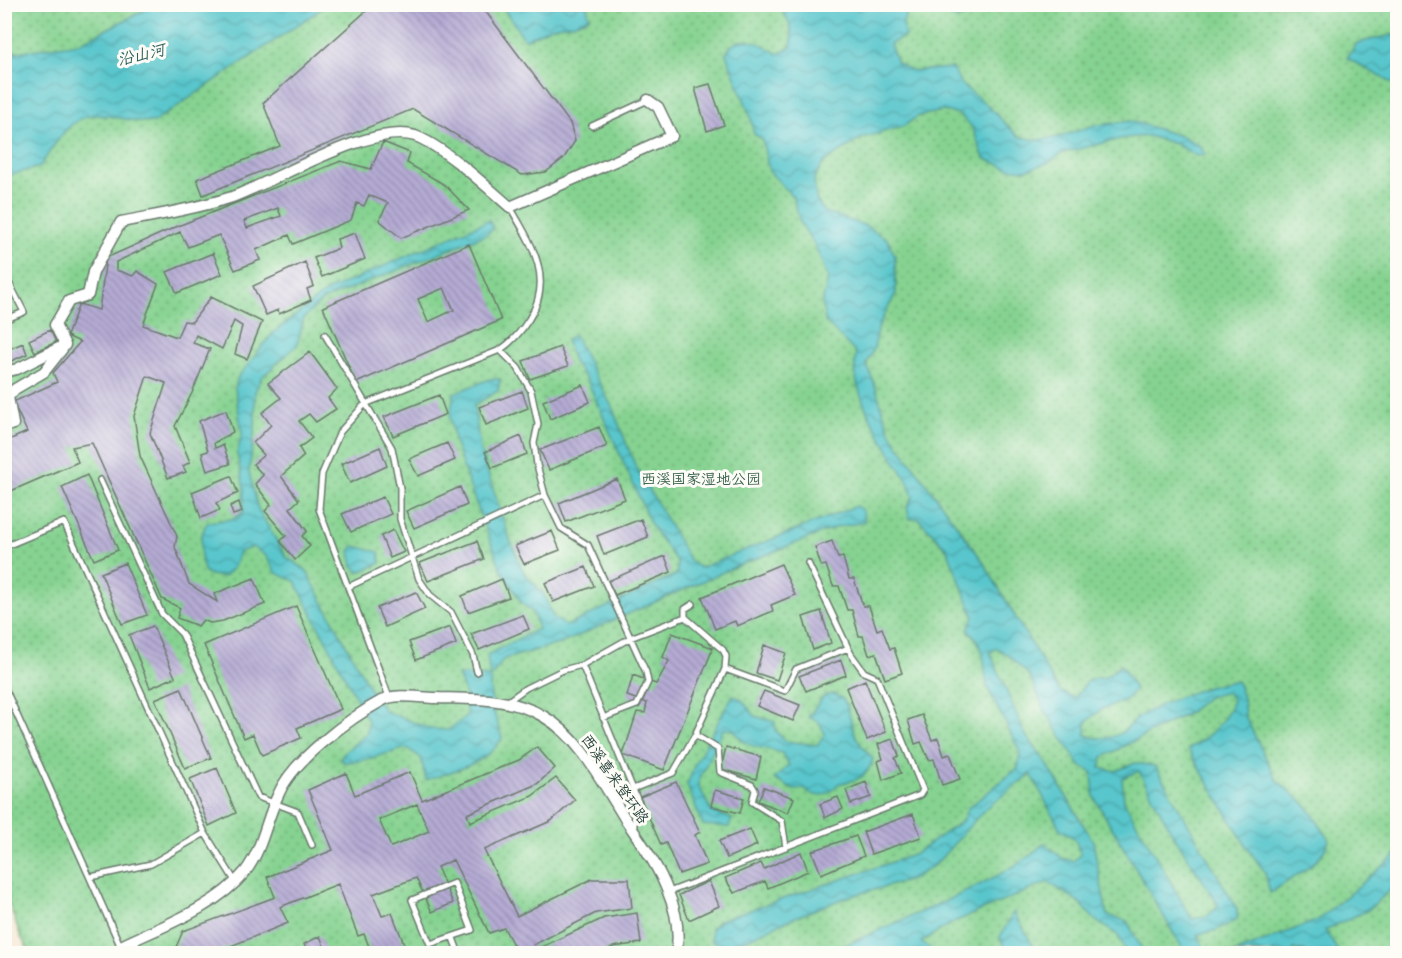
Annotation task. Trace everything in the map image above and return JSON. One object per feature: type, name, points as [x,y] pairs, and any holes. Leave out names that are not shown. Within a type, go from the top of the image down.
[{"type":"street","points":[[65,345],[55,325],[69,301],[88,295],[93,272],[121,222],[231,197],[365,140],[396,133],[416,137],[441,152],[510,207],[672,136],[659,102],[648,100]]},
{"type":"street","points":[[4,372],[17,369],[65,345]]},
{"type":"street","points":[[4,427],[13,424],[8,397],[15,389],[44,372],[65,345]]},
{"type":"street","points":[[122,950],[198,908],[235,882],[246,870],[262,842],[280,790],[299,765],[356,719],[386,699]]},
{"type":"street","name":"西溪喜来登环路","points":[[386,699],[507,702],[545,717],[580,750],[633,831],[669,892],[676,915],[679,940],[676,954]]},
{"type":"lane","points":[[592,126],[648,100]]},
{"type":"lane","points":[[386,699],[319,508],[322,474],[340,432],[365,404],[500,350],[511,343],[524,326],[535,310],[542,286],[539,264],[510,207]]},
{"type":"lane","points":[[4,273],[24,312],[4,320]]},
{"type":"lane","points":[[324,335],[392,448],[400,488],[400,519],[419,579],[430,595],[451,612],[473,655],[477,672]]},
{"type":"lane","points":[[500,350],[518,368],[531,391],[538,424],[534,443],[545,495],[561,528],[588,545],[648,682],[637,705],[603,718]]},
{"type":"lane","points":[[100,480],[162,614],[182,634],[251,786],[258,797],[298,812],[312,845]]},
{"type":"lane","points":[[348,587],[412,555],[545,495]]},
{"type":"lane","points":[[4,548],[64,522],[206,833],[235,882]]},
{"type":"lane","points":[[669,892],[920,795],[923,790],[877,678],[864,672],[848,648],[808,563]]},
{"type":"lane","points":[[633,789],[673,773],[725,669],[726,656],[723,650],[685,617],[685,609],[693,604]]},
{"type":"lane","points":[[507,702],[544,679],[582,665],[630,638],[685,617]]},
{"type":"lane","points":[[725,669],[785,691],[795,669],[848,648]]},
{"type":"lane","points":[[582,665],[639,804],[633,831]]},
{"type":"lane","points":[[4,686],[122,950]]},
{"type":"lane","points":[[694,735],[718,749],[720,772],[752,785],[755,790],[752,802],[782,821],[786,847]]},
{"type":"lane","points":[[91,877],[152,864],[206,833]]},
{"type":"lane","points":[[454,883],[472,930],[453,938],[430,944],[412,900],[454,883]]},
{"type":"lane","points":[[453,938],[459,954]]},
{"type":"green space","name":"西溪国家湿地公园","points":[[5,5],[1397,5],[1397,953],[31,954],[21,937],[5,893]]},
{"type":"water","name":"沿山河","points":[[155,5],[327,5],[154,122],[97,115],[79,120],[63,133],[40,167],[6,176],[10,190],[5,191],[5,54],[79,43]]},
{"type":"water","points":[[501,5],[587,5],[589,17],[576,23],[551,27],[525,40]]},
{"type":"water","points":[[778,5],[992,5],[958,19],[922,8],[907,12],[903,22],[905,36],[890,44],[897,63],[912,71],[952,68],[962,85],[986,104],[1019,137],[1039,140],[1060,137],[1091,126],[1131,121],[1184,137],[1200,146],[1205,155],[1197,156],[1176,144],[1148,136],[1125,138],[1062,153],[1050,162],[1026,170],[1008,168],[984,158],[972,127],[959,114],[943,111],[918,116],[904,126],[862,138],[824,162],[814,178],[816,199],[824,212],[866,226],[887,239],[895,256],[896,293],[879,325],[874,349],[866,364],[894,439],[982,560],[1059,691],[1075,698],[1088,680],[1106,677],[1121,665],[1135,689],[1126,700],[1102,709],[1086,722],[1086,735],[1100,738],[1114,736],[1124,731],[1145,713],[1170,701],[1199,690],[1237,681],[1243,698],[1245,716],[1277,780],[1307,806],[1329,839],[1326,848],[1313,863],[1270,893],[1265,872],[1248,849],[1188,749],[1209,734],[1226,715],[1233,700],[1227,692],[1208,697],[1188,713],[1103,757],[1100,768],[1116,771],[1135,763],[1155,766],[1237,909],[1237,920],[1214,931],[1198,934],[1206,953],[1185,953],[1094,797],[1092,772],[1080,766],[1044,709],[1029,675],[997,648],[990,652],[1025,734],[1047,764],[1093,841],[1107,915],[1127,921],[1144,953],[1126,953],[1118,935],[1096,921],[1079,902],[1048,882],[954,922],[921,942],[936,953],[829,953],[991,879],[1019,863],[1044,843],[1062,858],[1073,861],[1081,855],[1075,839],[1060,829],[1031,774],[984,810],[936,864],[911,880],[847,897],[745,940],[727,945],[712,942],[711,929],[720,920],[913,855],[962,821],[968,808],[1018,768],[1020,752],[987,687],[983,654],[976,638],[968,630],[974,617],[947,549],[918,518],[910,519],[907,507],[913,497],[912,491],[865,406],[856,379],[856,353],[826,323],[822,304],[828,278],[815,246],[800,222],[793,197],[769,171],[762,139],[754,134],[750,115],[726,54],[736,43],[743,41],[757,43],[778,54],[791,47],[791,30]],"holes":[[[1139,771],[1171,831],[1219,906],[1207,916],[1192,919],[1124,801],[1122,778]]]},
{"type":"water","points":[[1397,34],[1397,82],[1390,82],[1347,58],[1357,43]]},
{"type":"water","points":[[489,220],[493,228],[487,234],[323,300],[304,318],[297,345],[262,377],[255,392],[255,425],[249,472],[258,509],[286,557],[306,570],[371,691],[385,711],[430,729],[448,730],[467,716],[464,690],[458,675],[490,677],[487,655],[538,629],[533,613],[521,602],[501,569],[471,490],[455,444],[450,417],[454,393],[490,379],[500,379],[498,391],[474,405],[480,449],[510,540],[524,573],[544,595],[553,617],[566,626],[677,574],[677,562],[652,527],[587,380],[573,362],[566,340],[574,335],[612,407],[635,465],[690,561],[700,568],[856,506],[863,511],[864,522],[837,527],[737,566],[562,643],[504,659],[491,677],[490,688],[493,709],[502,738],[488,755],[479,761],[426,780],[421,758],[407,748],[360,761],[343,762],[341,758],[344,753],[367,733],[368,721],[295,581],[276,573],[266,556],[253,547],[239,552],[234,567],[223,577],[206,574],[201,555],[201,540],[208,522],[233,519],[243,513],[244,488],[237,454],[242,433],[235,388],[238,377],[273,333],[327,291]]},
{"type":"water","points":[[354,546],[379,552],[381,563],[359,572],[353,566],[350,551]]},
{"type":"water","points":[[832,694],[844,701],[854,733],[873,759],[868,771],[856,780],[838,784],[826,794],[813,795],[804,789],[794,790],[774,779],[789,765],[782,753],[749,744],[734,730],[723,729],[699,780],[699,786],[711,811],[732,819],[729,827],[703,825],[687,785],[696,762],[733,695],[741,699],[755,716],[775,722],[775,730],[785,741],[817,745],[825,734],[819,722],[808,717],[824,696]]},
{"type":"water","points":[[1397,854],[1397,884],[1368,910],[1325,930],[1339,953],[1309,953],[1294,949],[1292,953],[1234,953],[1318,920]]},
{"type":"water","points":[[1014,912],[1037,953],[1008,953],[1000,937]]},
{"type":"building","points":[[374,4],[480,4],[570,123],[575,141],[564,158],[546,172],[522,175],[413,109],[203,195],[197,179],[280,146],[263,103]]},
{"type":"building","points":[[710,84],[724,125],[707,131],[695,88]]},
{"type":"building","points":[[383,142],[410,153],[407,163],[445,185],[469,210],[401,238],[379,220],[388,203],[369,195],[364,206],[357,203],[351,220],[293,244],[289,235],[256,250],[260,260],[235,270],[219,235],[188,247],[180,232],[116,262],[116,270],[133,276],[137,271],[158,284],[143,325],[177,337],[184,321],[192,322],[211,297],[262,322],[247,359],[235,354],[242,326],[234,321],[222,349],[196,335],[193,343],[210,349],[192,393],[175,426],[190,462],[183,466],[186,472],[168,478],[150,433],[166,383],[147,376],[134,416],[140,456],[177,536],[175,547],[189,584],[217,602],[214,594],[254,578],[265,604],[223,621],[210,623],[203,620],[198,626],[177,618],[180,608],[162,599],[92,443],[72,447],[78,462],[4,494],[4,442],[27,432],[13,402],[57,382],[53,373],[80,342],[67,336],[79,304],[99,310],[106,258],[178,226],[341,161],[371,169]],"holes":[[[278,208],[281,216],[247,228],[244,221]]]},
{"type":"building","points":[[355,233],[365,259],[322,277],[314,258],[339,248],[337,239]]},
{"type":"building","points":[[469,244],[501,320],[356,383],[323,307]],"holes":[[[444,288],[454,310],[428,322],[418,299]]]},
{"type":"building","points":[[213,253],[222,274],[177,293],[167,272]]},
{"type":"building","points":[[305,262],[314,286],[307,289],[311,300],[279,314],[278,310],[266,315],[253,286]]},
{"type":"building","points":[[4,294],[12,310],[4,313]]},
{"type":"building","points":[[50,330],[56,342],[35,352],[29,340]]},
{"type":"building","points":[[23,343],[27,354],[7,363],[4,351]]},
{"type":"building","points":[[560,347],[568,366],[530,379],[523,361]]},
{"type":"building","points":[[310,352],[337,389],[328,398],[336,409],[316,422],[309,414],[299,421],[312,438],[299,448],[304,456],[281,476],[299,500],[290,508],[307,531],[302,536],[310,546],[295,560],[280,541],[286,536],[265,511],[271,505],[255,484],[263,475],[253,464],[264,455],[253,443],[271,425],[262,413],[281,398],[268,383]]},
{"type":"building","points":[[583,385],[590,402],[550,419],[543,401]]},
{"type":"building","points":[[522,391],[528,408],[486,425],[479,407]]},
{"type":"building","points":[[439,395],[446,414],[393,436],[384,417]]},
{"type":"building","points":[[226,410],[233,432],[214,443],[215,448],[223,445],[230,464],[207,471],[202,453],[208,451],[199,421]]},
{"type":"building","points":[[599,427],[607,446],[549,470],[540,450]]},
{"type":"building","points":[[521,436],[527,454],[492,468],[485,452]]},
{"type":"building","points":[[447,443],[455,460],[418,476],[409,459]]},
{"type":"building","points":[[380,447],[387,466],[350,483],[341,464]]},
{"type":"building","points":[[87,475],[118,550],[94,560],[62,487]]},
{"type":"building","points":[[231,476],[238,493],[216,503],[220,510],[201,518],[192,492]]},
{"type":"building","points":[[617,479],[625,499],[566,522],[559,503]]},
{"type":"building","points":[[460,487],[467,505],[414,528],[406,511]]},
{"type":"building","points":[[383,497],[391,514],[351,532],[342,514]]},
{"type":"building","points":[[239,502],[242,512],[233,515],[230,506]]},
{"type":"building","points":[[641,519],[648,537],[604,555],[597,536]]},
{"type":"building","points":[[393,530],[404,552],[390,558],[381,536]]},
{"type":"building","points":[[552,531],[560,550],[524,564],[515,546]]},
{"type":"building","points":[[477,541],[484,559],[428,581],[420,563]]},
{"type":"building","points":[[832,541],[838,558],[843,557],[849,579],[854,579],[863,606],[869,606],[877,630],[882,628],[890,649],[894,648],[902,673],[885,679],[876,653],[869,655],[863,636],[859,636],[852,610],[847,610],[839,586],[833,586],[826,565],[821,566],[815,547]]},
{"type":"building","points":[[665,556],[671,572],[615,595],[608,581]]},
{"type":"building","points":[[125,563],[147,615],[122,624],[101,573]]},
{"type":"building","points":[[781,564],[795,595],[771,605],[773,611],[737,626],[735,621],[715,629],[702,597]]},
{"type":"building","points":[[586,567],[594,586],[553,602],[545,583]]},
{"type":"building","points":[[502,579],[509,597],[468,612],[462,596]]},
{"type":"building","points":[[416,592],[425,609],[385,627],[377,608]]},
{"type":"building","points":[[296,606],[341,709],[297,728],[301,738],[262,755],[253,734],[244,738],[204,645]]},
{"type":"building","points":[[821,611],[831,643],[813,650],[803,617]]},
{"type":"building","points":[[523,615],[529,629],[479,650],[471,634]]},
{"type":"building","points":[[153,626],[175,677],[150,688],[129,635]]},
{"type":"building","points":[[450,627],[456,644],[416,660],[409,642]]},
{"type":"building","points":[[672,633],[713,648],[664,770],[623,755],[637,712],[645,713],[647,703],[627,696],[633,675],[656,684],[669,661],[663,657]]},
{"type":"building","points":[[764,645],[786,653],[777,680],[756,673]]},
{"type":"building","points":[[841,660],[846,675],[806,691],[799,676]]},
{"type":"building","points":[[865,680],[886,732],[867,740],[846,688]]},
{"type":"building","points":[[181,688],[211,758],[185,768],[155,699]]},
{"type":"building","points":[[764,691],[800,705],[793,721],[757,706]]},
{"type":"building","points":[[922,715],[932,740],[938,738],[944,756],[950,754],[960,779],[942,785],[934,759],[929,760],[921,742],[915,744],[908,720]]},
{"type":"building","points":[[893,739],[899,756],[895,758],[901,773],[883,780],[878,761],[883,759],[878,744]]},
{"type":"building","points":[[537,747],[555,768],[537,784],[467,814],[470,822],[532,796],[556,778],[575,800],[551,821],[484,850],[517,916],[592,879],[629,879],[632,908],[596,913],[533,945],[535,950],[604,918],[637,913],[641,943],[613,947],[599,954],[518,954],[504,928],[489,933],[453,860],[437,867],[453,903],[432,912],[416,878],[373,894],[382,916],[392,913],[408,954],[372,954],[364,934],[358,936],[338,884],[280,907],[288,923],[211,954],[173,954],[183,931],[275,897],[267,877],[333,850],[308,790],[346,773],[355,795],[410,772],[422,800],[519,760]],"holes":[[[417,804],[429,831],[391,847],[379,820]]]},
{"type":"building","points":[[726,747],[761,757],[756,779],[721,769]]},
{"type":"building","points":[[217,768],[236,813],[209,826],[190,779]]},
{"type":"building","points":[[676,782],[700,832],[695,835],[707,864],[679,874],[666,843],[661,845],[640,797]]},
{"type":"building","points":[[866,782],[871,797],[851,804],[846,790]]},
{"type":"building","points":[[764,787],[794,798],[788,813],[758,801]]},
{"type":"building","points":[[715,790],[744,798],[740,813],[711,806]]},
{"type":"building","points":[[838,797],[843,809],[825,818],[820,804]]},
{"type":"building","points":[[913,814],[921,837],[871,854],[863,832]]},
{"type":"building","points":[[750,829],[757,845],[727,858],[719,841]]},
{"type":"building","points":[[856,836],[864,856],[821,874],[812,851]]},
{"type":"building","points":[[801,852],[808,871],[768,888],[765,881],[734,893],[725,878],[761,863],[764,869]]},
{"type":"building","points":[[709,881],[719,906],[689,920],[679,895]]},
{"type":"building","points":[[320,936],[327,954],[308,954],[304,944]]}]
